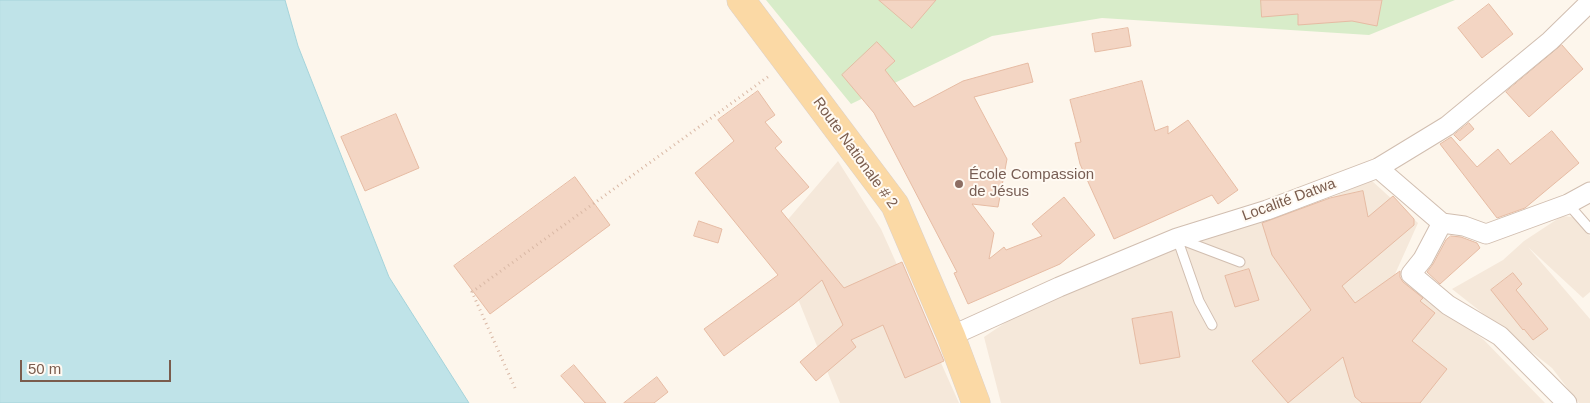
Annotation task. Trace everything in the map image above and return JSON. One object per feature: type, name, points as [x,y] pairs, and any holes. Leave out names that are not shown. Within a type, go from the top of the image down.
[{"type":"main road","name":"Route Nationale # 2","points":[[741,0],[895,204],[952,336],[976,403]]},
{"type":"street","name":"Localité Datwa","points":[[952,336],[1059,287],[1177,238],[1267,210],[1378,168],[1447,126],[1550,41],[1590,2]]},
{"type":"street","points":[[1378,168],[1442,222],[1464,226],[1486,234],[1568,204],[1590,192]]},
{"type":"street","points":[[1442,222],[1423,260],[1412,274],[1448,304],[1500,336],[1567,403]]},
{"type":"lane","points":[[1568,204],[1590,229]]},
{"type":"lane","points":[[1177,238],[1240,262]]},
{"type":"lane","points":[[1177,238],[1198,301],[1212,325]]},
{"type":"path","points":[[515,388],[472,292],[788,62]]},
{"type":"shaded area","points":[[838,161],[881,229],[959,403],[840,403],[773,237]]},
{"type":"shaded area","points":[[1371,180],[1418,223],[1395,274],[1484,340],[1545,403],[1001,403],[984,337],[1030,306],[1178,245],[1331,198]]},
{"type":"shaded area","points":[[1562,216],[1573,217],[1590,236],[1590,292],[1583,298],[1528,247],[1590,319],[1590,403],[1579,403],[1552,368],[1452,289],[1503,260],[1524,241]]},
{"type":"green space","points":[[766,0],[1455,0],[1369,35],[1102,18],[992,36],[851,104]]},
{"type":"water","points":[[0,0],[285,0],[298,46],[389,277],[469,403],[0,403]]},
{"type":"building","points":[[879,0],[936,0],[912,28]]},
{"type":"building","points":[[1261,0],[1382,0],[1377,26],[1352,21],[1298,25],[1298,14],[1262,17]]},
{"type":"building","points":[[1489,4],[1513,34],[1482,58],[1458,28]]},
{"type":"building","points":[[1128,28],[1131,46],[1095,52],[1092,34]]},
{"type":"building","points":[[877,42],[895,61],[885,70],[914,107],[963,81],[1028,63],[1033,82],[974,97],[1007,159],[998,207],[972,204],[994,233],[989,259],[1004,247],[1006,250],[1042,236],[1032,224],[1064,197],[1095,235],[1060,264],[968,304],[954,273],[957,272],[874,113],[842,75]]},
{"type":"building","points":[[1562,45],[1583,69],[1529,117],[1506,92]]},
{"type":"building","points":[[1142,81],[1155,131],[1168,126],[1168,134],[1188,120],[1238,190],[1218,204],[1212,195],[1114,239],[1080,164],[1075,143],[1081,142],[1070,100]]},
{"type":"building","points":[[758,91],[775,115],[765,122],[782,142],[775,148],[809,187],[781,211],[844,288],[902,262],[944,361],[905,378],[883,325],[851,340],[856,347],[816,381],[800,362],[843,325],[822,280],[794,304],[724,356],[704,329],[778,275],[695,173],[734,141],[718,120]]},
{"type":"building","points":[[396,114],[419,168],[365,191],[341,137]]},
{"type":"building","points":[[1469,123],[1474,129],[1460,141],[1454,135]]},
{"type":"building","points":[[1552,131],[1579,163],[1525,208],[1497,218],[1440,144],[1451,137],[1477,167],[1498,149],[1510,164]]},
{"type":"building","points":[[575,177],[610,225],[490,314],[454,266]]},
{"type":"building","points":[[1363,191],[1368,217],[1393,196],[1414,219],[1414,225],[1342,286],[1355,303],[1400,271],[1400,277],[1403,282],[1423,298],[1420,301],[1435,313],[1412,341],[1447,369],[1420,403],[1362,403],[1355,397],[1343,357],[1288,403],[1252,361],[1311,310],[1272,255],[1262,223],[1330,198]]},
{"type":"building","points":[[699,221],[722,229],[718,243],[694,236]]},
{"type":"building","points":[[1451,236],[1461,237],[1477,243],[1480,248],[1440,284],[1427,272],[1446,240]]},
{"type":"building","points":[[1249,269],[1259,300],[1235,307],[1225,276]]},
{"type":"building","points":[[1513,273],[1522,284],[1516,290],[1548,329],[1533,340],[1491,290]]},
{"type":"building","points":[[1172,312],[1180,357],[1140,364],[1132,319]]},
{"type":"building","points":[[574,365],[606,403],[585,403],[561,376]]},
{"type":"building","points":[[657,377],[668,392],[654,403],[624,403]]},
{"type":"place","name":"École Compassion de Jésus","points":[[959,184]]}]
